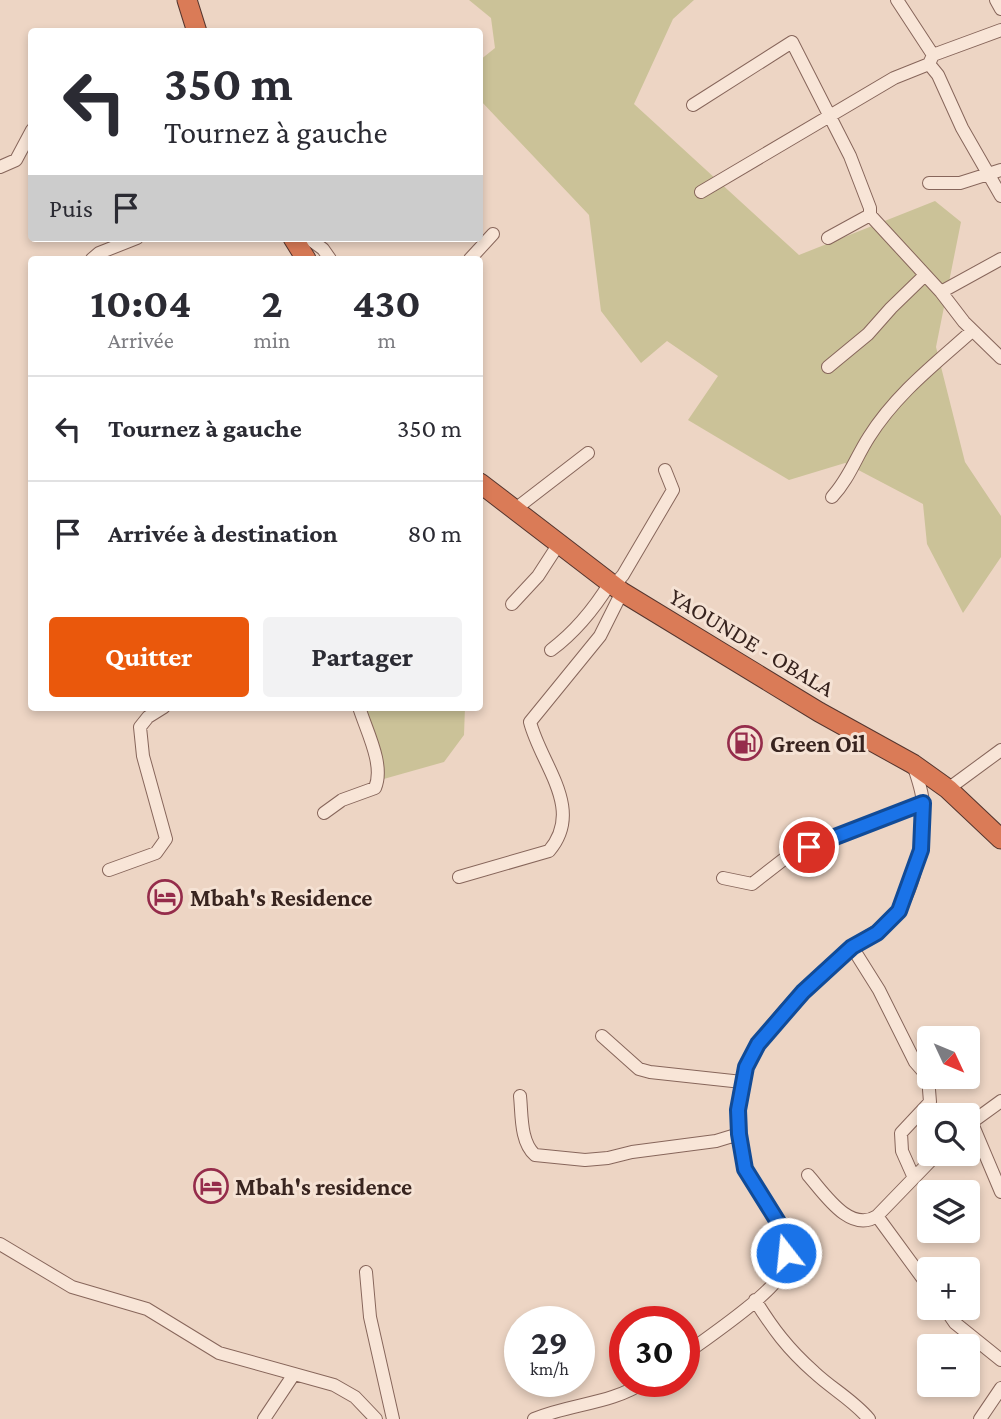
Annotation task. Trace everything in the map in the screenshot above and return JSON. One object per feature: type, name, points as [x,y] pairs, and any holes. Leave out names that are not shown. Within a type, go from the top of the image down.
[{"type":"highway","points":[[187,0],[195,28]]},
{"type":"highway","name":"YAOUNDE - OBALA","points":[[483,485],[560,542],[616,588],[819,712],[914,764],[948,789],[1001,839]]},
{"type":"street","points":[[897,0],[931,60],[962,128],[995,172],[1001,196]]},
{"type":"street","points":[[996,0],[1001,9]]},
{"type":"street","points":[[701,192],[894,78],[1001,30]]},
{"type":"street","points":[[693,105],[792,42],[850,156],[870,208],[870,215],[941,292],[972,331],[1001,358]]},
{"type":"street","points":[[16,160],[28,138]]},
{"type":"street","points":[[0,167],[28,155]]},
{"type":"street","points":[[929,183],[960,183],[995,172]]},
{"type":"street","points":[[828,238],[870,215]]},
{"type":"street","points":[[473,256],[494,234]]},
{"type":"street","points":[[96,256],[128,242]]},
{"type":"street","points":[[313,242],[328,256]]},
{"type":"street","points":[[941,292],[1001,260]]},
{"type":"street","points":[[828,367],[868,334],[925,275]]},
{"type":"street","points":[[832,497],[845,483],[869,437],[903,391],[972,331]]},
{"type":"street","points":[[514,510],[588,453]]},
{"type":"street","points":[[459,877],[549,851],[558,841],[562,830],[562,808],[558,786],[530,722],[600,636],[617,582],[673,490],[665,470]]},
{"type":"street","points":[[512,604],[538,576],[560,542]]},
{"type":"street","points":[[551,650],[616,588]]},
{"type":"street","points":[[109,870],[156,853],[166,839],[143,755],[139,727],[158,711]]},
{"type":"street","points":[[324,813],[342,800],[375,788],[379,778],[360,711]]},
{"type":"street","points":[[948,789],[1001,750]]},
{"type":"street","points":[[700,1343],[755,1300],[782,1273],[786,1253],[783,1230],[745,1169],[738,1110],[742,1082],[746,1067],[758,1044],[803,992],[852,947],[877,933],[899,911],[921,850],[923,803],[914,764]]},
{"type":"street","points":[[723,878],[752,884],[788,856],[923,803]]},
{"type":"street","points":[[852,947],[879,990],[915,1062],[928,1077],[930,1102],[901,1133],[902,1151],[914,1178]]},
{"type":"street","points":[[602,1036],[639,1069],[742,1082]]},
{"type":"street","points":[[520,1096],[525,1139],[535,1155],[585,1160],[608,1158],[632,1152],[716,1141],[739,1134]]},
{"type":"street","points":[[980,1116],[1001,1101]]},
{"type":"street","points":[[980,1145],[1001,1192]]},
{"type":"street","points":[[808,1175],[841,1212],[858,1222],[870,1221],[877,1216],[926,1166]]},
{"type":"street","points":[[877,1216],[917,1271]]},
{"type":"street","points":[[0,1244],[72,1287],[147,1309],[219,1353],[334,1385],[355,1397],[376,1419]]},
{"type":"street","points":[[366,1272],[370,1317],[393,1419]]},
{"type":"street","points":[[755,1300],[776,1334],[815,1374],[869,1419]]},
{"type":"street","points":[[954,1320],[1001,1360]]},
{"type":"street","points":[[264,1419],[294,1374]]},
{"type":"street","points":[[980,1419],[1001,1388]]},
{"type":"street","points":[[534,1419],[613,1397]]},
{"type":"shaded area","points":[[469,0],[694,0],[673,19],[634,104],[799,255],[935,201],[961,222],[936,347],[965,462],[1001,516],[1001,557],[963,613],[927,544],[923,504],[845,463],[789,480],[688,420],[718,376],[667,341],[641,363],[601,311],[589,215],[483,103],[483,58],[495,48],[491,18]]},
{"type":"shaded area","points":[[356,711],[465,711],[464,735],[444,762],[373,782],[372,765]]},
{"type":"place","name":"Green Oil","points":[[745,743]]},
{"type":"place","name":"Mbah's Residence","points":[[165,897]]},
{"type":"place","name":"Mbah's residence","points":[[211,1186]]},
{"type":"route","points":[[786,1253],[783,1230],[745,1169],[738,1110],[746,1067],[758,1044],[803,992],[852,947],[877,933],[899,911],[921,850],[923,803],[809,847]]}]
